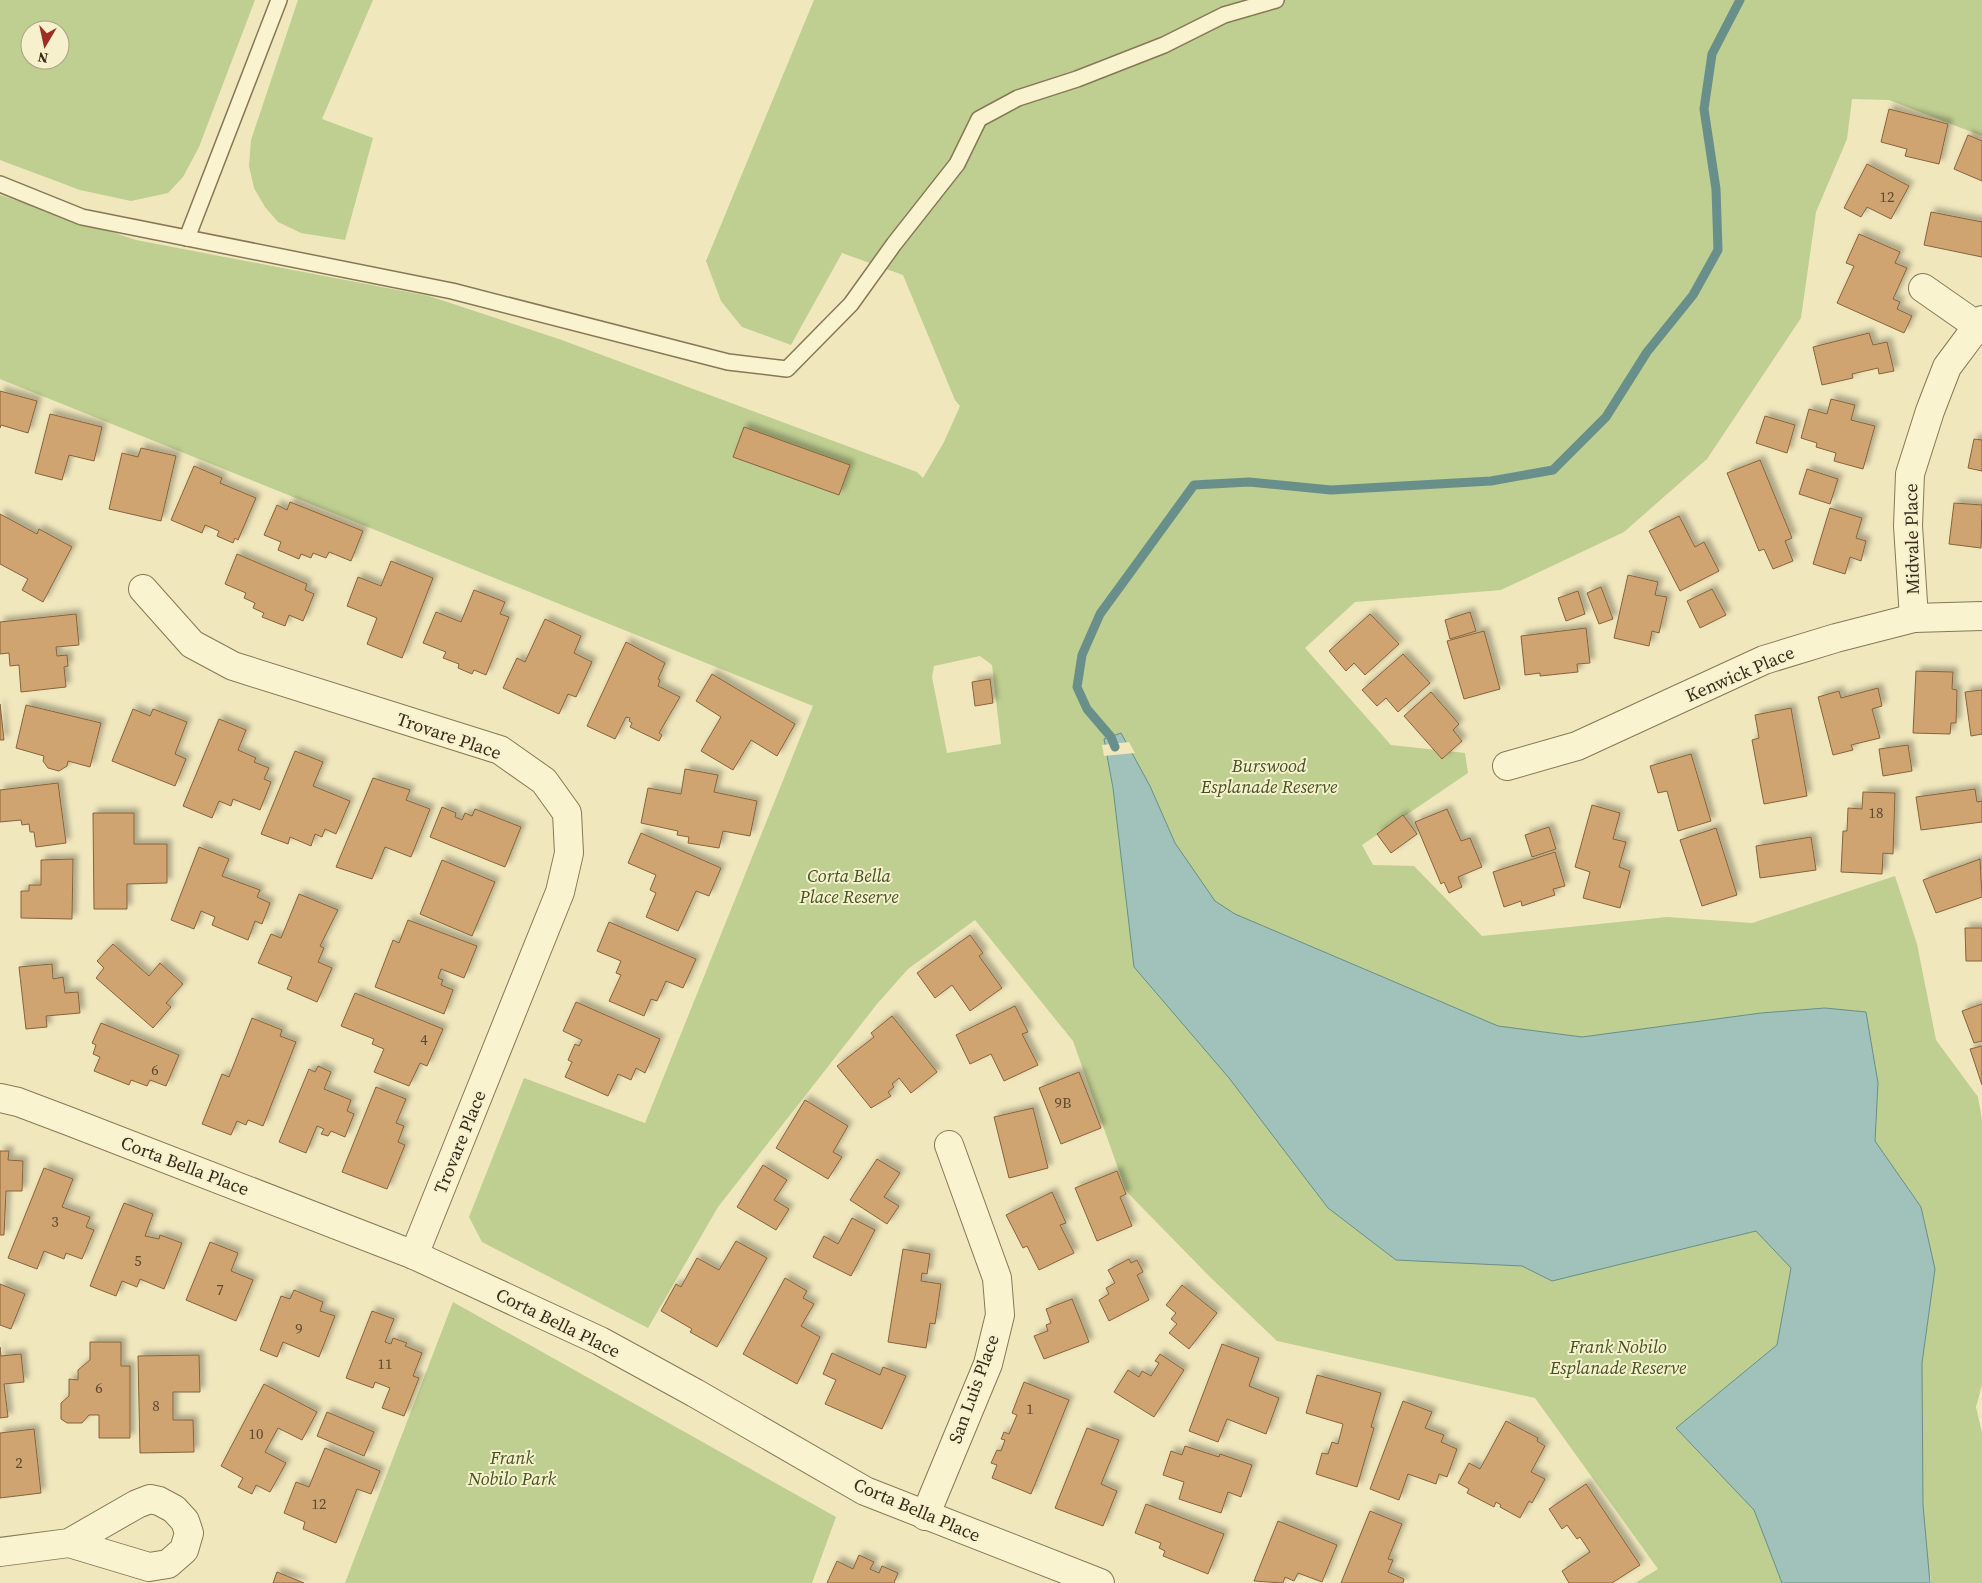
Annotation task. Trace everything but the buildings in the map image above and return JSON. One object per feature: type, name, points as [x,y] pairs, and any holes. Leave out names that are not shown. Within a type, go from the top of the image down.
[{"type":"street","name":"Midvale Place","points":[[1914,618],[1908,526],[1910,474],[1930,411],[1948,367],[1979,322],[1922,288]]},
{"type":"street","name":"Trovare Place","points":[[143,589],[192,644],[232,666],[500,750],[544,781],[567,813],[569,853],[560,892],[414,1255]]},
{"type":"street","name":"Kenwick Place","points":[[1507,766],[1577,746],[1764,660],[1836,638],[1914,618],[1982,616]]},
{"type":"street","name":"Corta Bella Place","points":[[0,1098],[18,1102],[71,1122],[414,1255],[600,1341],[695,1393],[865,1491],[1100,1583]]},
{"type":"street","name":"San Luis Place","points":[[925,1516],[988,1364],[1000,1315],[997,1278],[950,1146]]},
{"type":"street","points":[[0,1552],[69,1543]]},
{"type":"lane","points":[[187,238],[279,0]]},
{"type":"lane","points":[[0,184],[82,217],[452,291],[728,362],[787,369],[851,304],[894,244],[957,164],[979,119],[1018,98],[1077,80],[1164,45],[1224,14],[1276,0]]},
{"type":"green space","points":[[0,0],[255,0],[199,147],[183,177],[168,193],[131,201],[80,190],[0,160]]},
{"type":"green space","points":[[298,0],[373,0],[322,119],[373,138],[345,240],[301,233],[278,222],[265,207],[254,188],[249,166],[251,140]]},
{"type":"green space","points":[[814,0],[1982,0],[1982,136],[1889,100],[1852,99],[1847,139],[1816,212],[1801,318],[1707,459],[1624,532],[1501,590],[1355,602],[1305,648],[1391,745],[1465,753],[1468,773],[1362,845],[1373,865],[1414,866],[1482,936],[1667,917],[1752,923],[1895,876],[1917,944],[1936,1040],[1978,1097],[1982,1120],[1982,1384],[1976,1407],[1982,1433],[1982,1583],[1931,1583],[1930,1572],[1930,1583],[1635,1583],[1658,1569],[1535,1398],[1277,1341],[1211,1278],[1126,1191],[1073,1041],[975,920],[908,969],[877,1004],[718,1207],[648,1328],[482,1242],[469,1217],[524,1078],[645,1123],[813,706],[0,379],[0,195],[136,240],[429,296],[559,339],[917,472],[923,478],[944,442],[960,406],[955,400],[903,275],[842,253],[791,345],[742,327],[721,301],[706,261]],"holes":[[[980,656],[992,665],[1001,744],[947,753],[932,677],[934,666]]]},
{"type":"green space","name":"Frank Nobilo Park","points":[[453,1302],[836,1517],[812,1583],[345,1583]]},
{"type":"water","points":[[1121,733],[1150,786],[1175,843],[1215,901],[1235,914],[1498,1026],[1582,1037],[1761,1013],[1825,1008],[1866,1012],[1878,1083],[1875,1141],[1921,1207],[1935,1269],[1922,1363],[1923,1505],[1930,1583],[1782,1583],[1754,1510],[1676,1428],[1777,1345],[1791,1268],[1756,1231],[1552,1281],[1522,1266],[1396,1260],[1328,1208],[1229,1078],[1134,967],[1113,788],[1104,739]]},
{"type":"pier","points":[[1129,742],[1135,753],[1104,756],[1102,745]]},
{"type":"waterway","points":[[1115,747],[1111,737],[1087,709],[1077,687],[1082,655],[1100,614],[1194,485],[1249,482],[1331,490],[1491,481],[1553,470],[1606,417],[1647,352],[1693,295],[1718,250],[1716,189],[1704,109],[1712,54],[1740,0]]},
{"type":"park label","name":"Burswood Esplanade Reserve","points":[[1269,776]]},
{"type":"park label","name":"Corta Bella Place Reserve","points":[[849,886]]},
{"type":"park label","name":"Frank Nobilo Esplanade Reserve","points":[[1618,1357]]}]
